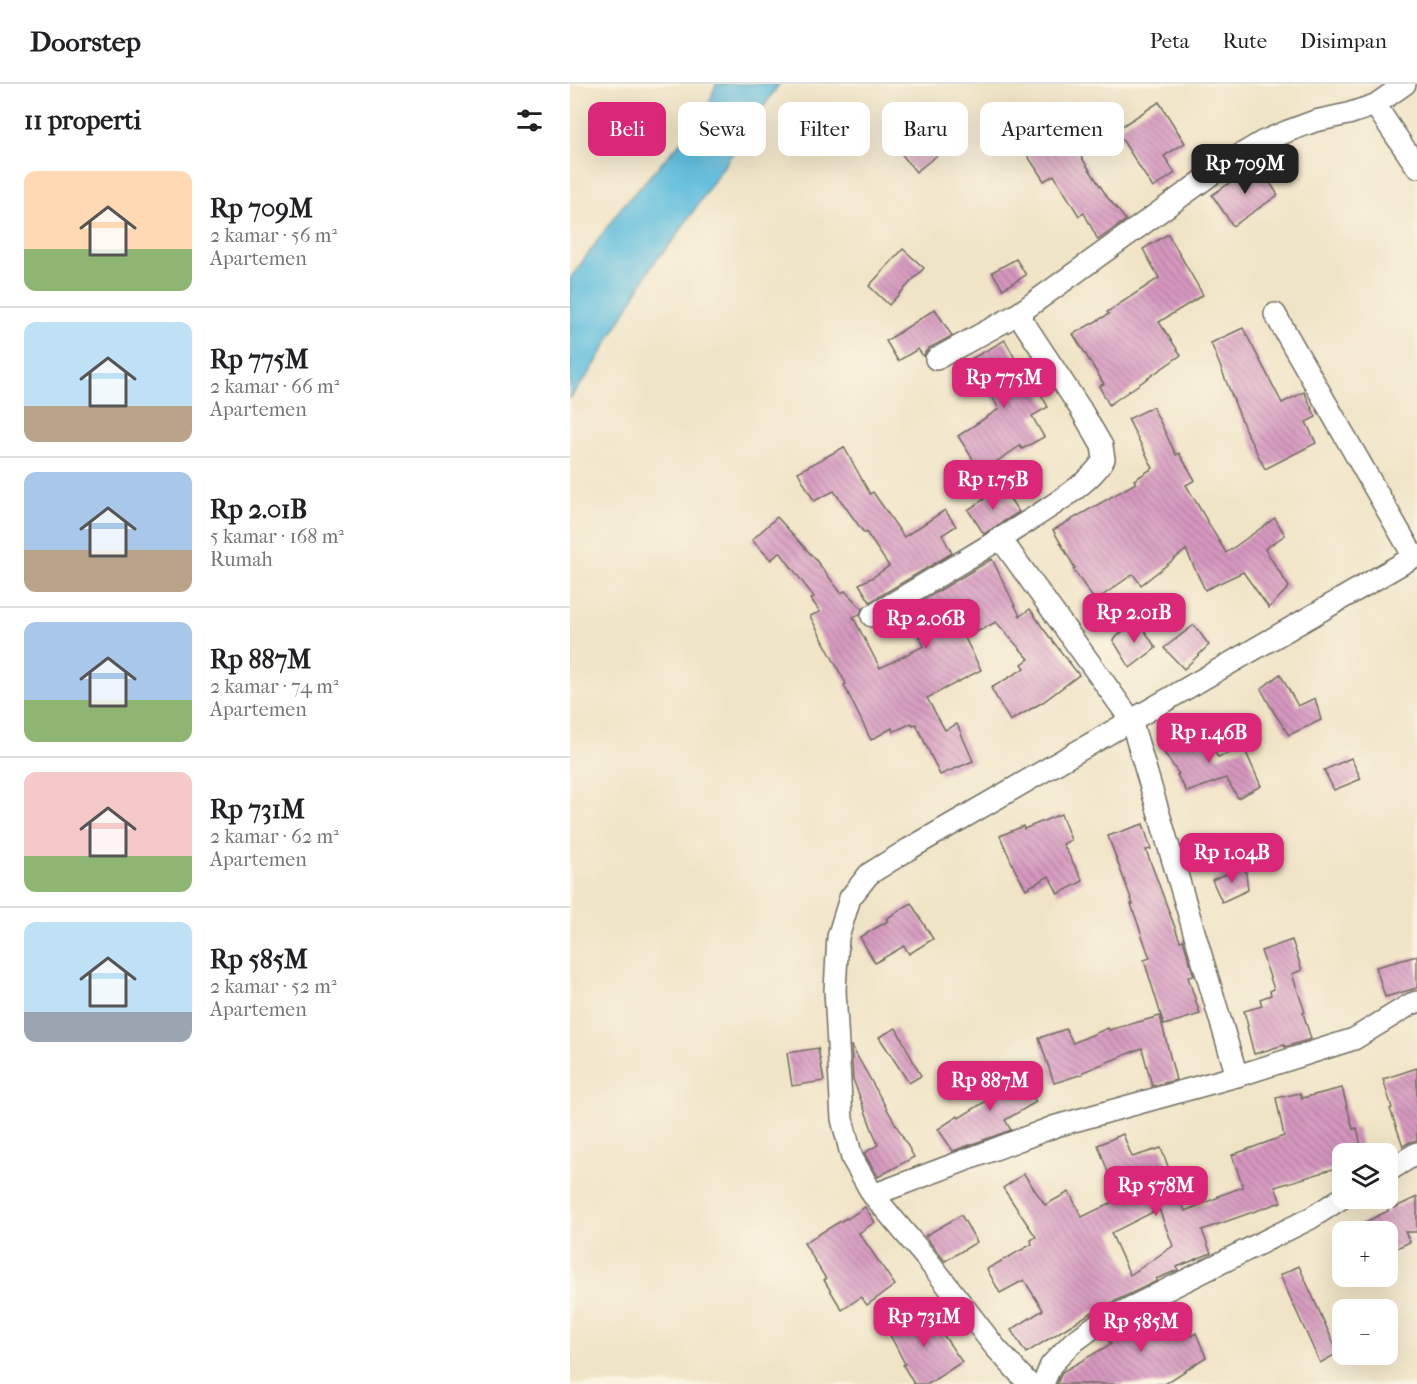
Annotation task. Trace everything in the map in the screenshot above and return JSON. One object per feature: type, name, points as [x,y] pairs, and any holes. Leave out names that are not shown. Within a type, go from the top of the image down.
[{"type":"street","points":[[936,359],[1018,314],[1230,161],[1262,142],[1315,121],[1375,105],[1405,84]]},
{"type":"street","points":[[1375,105],[1417,168]]},
{"type":"street","points":[[872,616],[1063,498],[1100,467],[1104,459],[1102,446],[1080,408],[1018,314]]},
{"type":"street","points":[[1029,1384],[995,1347],[926,1258],[873,1195],[852,1158],[842,1119],[835,990],[838,937],[849,898],[869,874],[1416,556],[1275,314]]},
{"type":"street","points":[[1000,538],[1131,720],[1237,1076]]},
{"type":"street","points":[[873,1195],[1056,1126],[1237,1076],[1354,1039],[1415,1008]]},
{"type":"street","points":[[1398,1165],[1417,1153]]},
{"type":"street","points":[[1043,1384],[1051,1365],[1072,1343],[1098,1324],[1311,1218],[1332,1204]]},
{"type":"water","points":[[716,84],[779,84],[766,103],[710,102]]},
{"type":"water","points":[[678,145],[678,156],[731,156],[676,237],[653,264],[591,371],[570,398],[570,279],[621,208]]},
{"type":"building","points":[[1159,102],[1185,143],[1164,156],[1175,173],[1153,188],[1124,143],[1124,125]]},
{"type":"building","points":[[903,156],[936,156],[916,172]]},
{"type":"building","points":[[1028,156],[1081,156],[1108,198],[1126,220],[1098,240],[1084,213],[1079,216],[1054,175],[1044,181]]},
{"type":"building","points":[[1258,164],[1278,195],[1233,226],[1212,195]]},
{"type":"building","points":[[1168,234],[1203,295],[1159,322],[1181,355],[1109,405],[1099,386],[1104,384],[1073,334],[1109,314],[1107,312],[1159,278],[1143,249]]},
{"type":"building","points":[[903,249],[924,268],[889,305],[869,286]]},
{"type":"building","points":[[1016,259],[1026,275],[1003,289],[992,272]]},
{"type":"building","points":[[935,309],[952,336],[929,348],[924,357],[918,349],[898,361],[886,341]]},
{"type":"building","points":[[1243,328],[1282,403],[1304,392],[1316,417],[1306,422],[1316,443],[1265,469],[1245,429],[1211,343]]},
{"type":"building","points":[[1005,340],[1026,379],[1031,376],[1048,407],[1032,416],[1044,437],[1022,449],[1020,446],[981,472],[958,436],[999,409],[971,359]]},
{"type":"building","points":[[1153,407],[1176,455],[1179,453],[1195,480],[1186,485],[1226,553],[1275,518],[1285,535],[1265,549],[1289,587],[1269,608],[1243,572],[1205,590],[1186,550],[1141,585],[1133,574],[1095,601],[1073,569],[1075,568],[1053,530],[1136,483],[1134,480],[1153,468],[1128,419]]},
{"type":"building","points":[[844,447],[870,494],[873,492],[904,537],[945,510],[956,526],[942,535],[952,553],[870,602],[859,584],[889,566],[834,491],[814,501],[798,472]]},
{"type":"building","points":[[1002,487],[1019,512],[984,534],[968,510]]},
{"type":"building","points":[[777,517],[816,560],[841,593],[845,591],[862,609],[860,614],[853,617],[880,668],[924,646],[905,611],[992,559],[1020,616],[1030,609],[1079,675],[1043,702],[1010,721],[991,688],[1025,668],[1022,664],[1029,659],[996,622],[965,638],[981,670],[927,698],[945,730],[957,724],[973,761],[940,775],[916,724],[912,723],[893,732],[892,728],[871,740],[844,685],[846,684],[810,616],[820,612],[811,599],[814,597],[780,552],[771,560],[752,540]]},
{"type":"building","points":[[1137,619],[1156,648],[1130,668],[1113,640]]},
{"type":"building","points":[[1194,625],[1209,645],[1184,669],[1164,648]]},
{"type":"building","points":[[1280,674],[1298,706],[1315,698],[1321,720],[1289,735],[1261,689]]},
{"type":"building","points":[[1198,727],[1218,757],[1244,748],[1261,786],[1238,798],[1226,778],[1187,792],[1177,775],[1179,774],[1158,744]]},
{"type":"building","points":[[1351,758],[1361,779],[1334,790],[1324,770]]},
{"type":"building","points":[[1061,814],[1071,840],[1063,844],[1083,881],[1058,894],[1049,876],[1026,889],[1000,836]]},
{"type":"building","points":[[1143,824],[1151,849],[1146,850],[1180,941],[1183,940],[1194,976],[1188,977],[1200,1014],[1164,1025],[1144,960],[1150,958],[1108,836]]},
{"type":"building","points":[[1245,866],[1248,890],[1222,902],[1212,880]]},
{"type":"building","points":[[911,903],[933,939],[909,954],[904,946],[875,963],[860,937],[888,921],[886,919]]},
{"type":"building","points":[[1292,940],[1302,970],[1292,974],[1305,1012],[1303,1013],[1311,1039],[1254,1054],[1244,1011],[1262,1006],[1260,999],[1271,995],[1270,991],[1274,989],[1261,951]]},
{"type":"building","points":[[1417,956],[1417,988],[1385,997],[1376,967]]},
{"type":"building","points":[[1160,1016],[1176,1080],[1152,1086],[1142,1048],[1083,1072],[1083,1074],[1054,1083],[1039,1038],[1066,1029],[1073,1043],[1108,1028],[1109,1030]]},
{"type":"building","points":[[896,1028],[921,1076],[909,1083],[879,1037]]},
{"type":"building","points":[[851,1045],[914,1157],[878,1177],[864,1153],[878,1145],[853,1079]]},
{"type":"building","points":[[818,1048],[824,1081],[792,1086],[787,1053]]},
{"type":"building","points":[[1013,1064],[1036,1102],[1005,1120],[1011,1130],[953,1151],[938,1129],[996,1095],[987,1080]]},
{"type":"building","points":[[1417,1068],[1417,1140],[1403,1146],[1390,1109],[1392,1108],[1383,1079]]},
{"type":"building","points":[[1342,1088],[1353,1129],[1357,1128],[1360,1143],[1332,1143],[1332,1169],[1275,1187],[1281,1202],[1202,1230],[1211,1253],[1177,1267],[1178,1270],[1092,1312],[1026,1353],[1011,1330],[1043,1310],[1024,1280],[1000,1293],[987,1269],[1032,1244],[1031,1240],[1036,1237],[1003,1188],[1024,1174],[1045,1205],[1069,1192],[1082,1217],[1119,1199],[1098,1145],[1123,1134],[1132,1157],[1161,1148],[1185,1211],[1243,1187],[1232,1155],[1284,1136],[1276,1098],[1300,1093],[1302,1098]],"holes":[[[1159,1209],[1173,1246],[1130,1275],[1111,1233]]]},
{"type":"building","points":[[1417,1197],[1417,1232],[1405,1232],[1410,1242],[1398,1247],[1398,1221],[1367,1221],[1388,1209],[1398,1209],[1398,1206]]},
{"type":"building","points":[[865,1207],[875,1222],[859,1233],[895,1285],[867,1305],[861,1297],[842,1310],[804,1243]]},
{"type":"building","points":[[961,1215],[977,1242],[945,1261],[925,1236]]},
{"type":"building","points":[[1299,1266],[1332,1340],[1332,1356],[1320,1363],[1280,1275]]},
{"type":"building","points":[[1170,1302],[1191,1336],[1196,1333],[1206,1357],[1165,1384],[1057,1384],[1062,1372],[1111,1344],[1105,1335]]},
{"type":"building","points":[[927,1308],[962,1362],[928,1384],[914,1384],[888,1331]]}]
